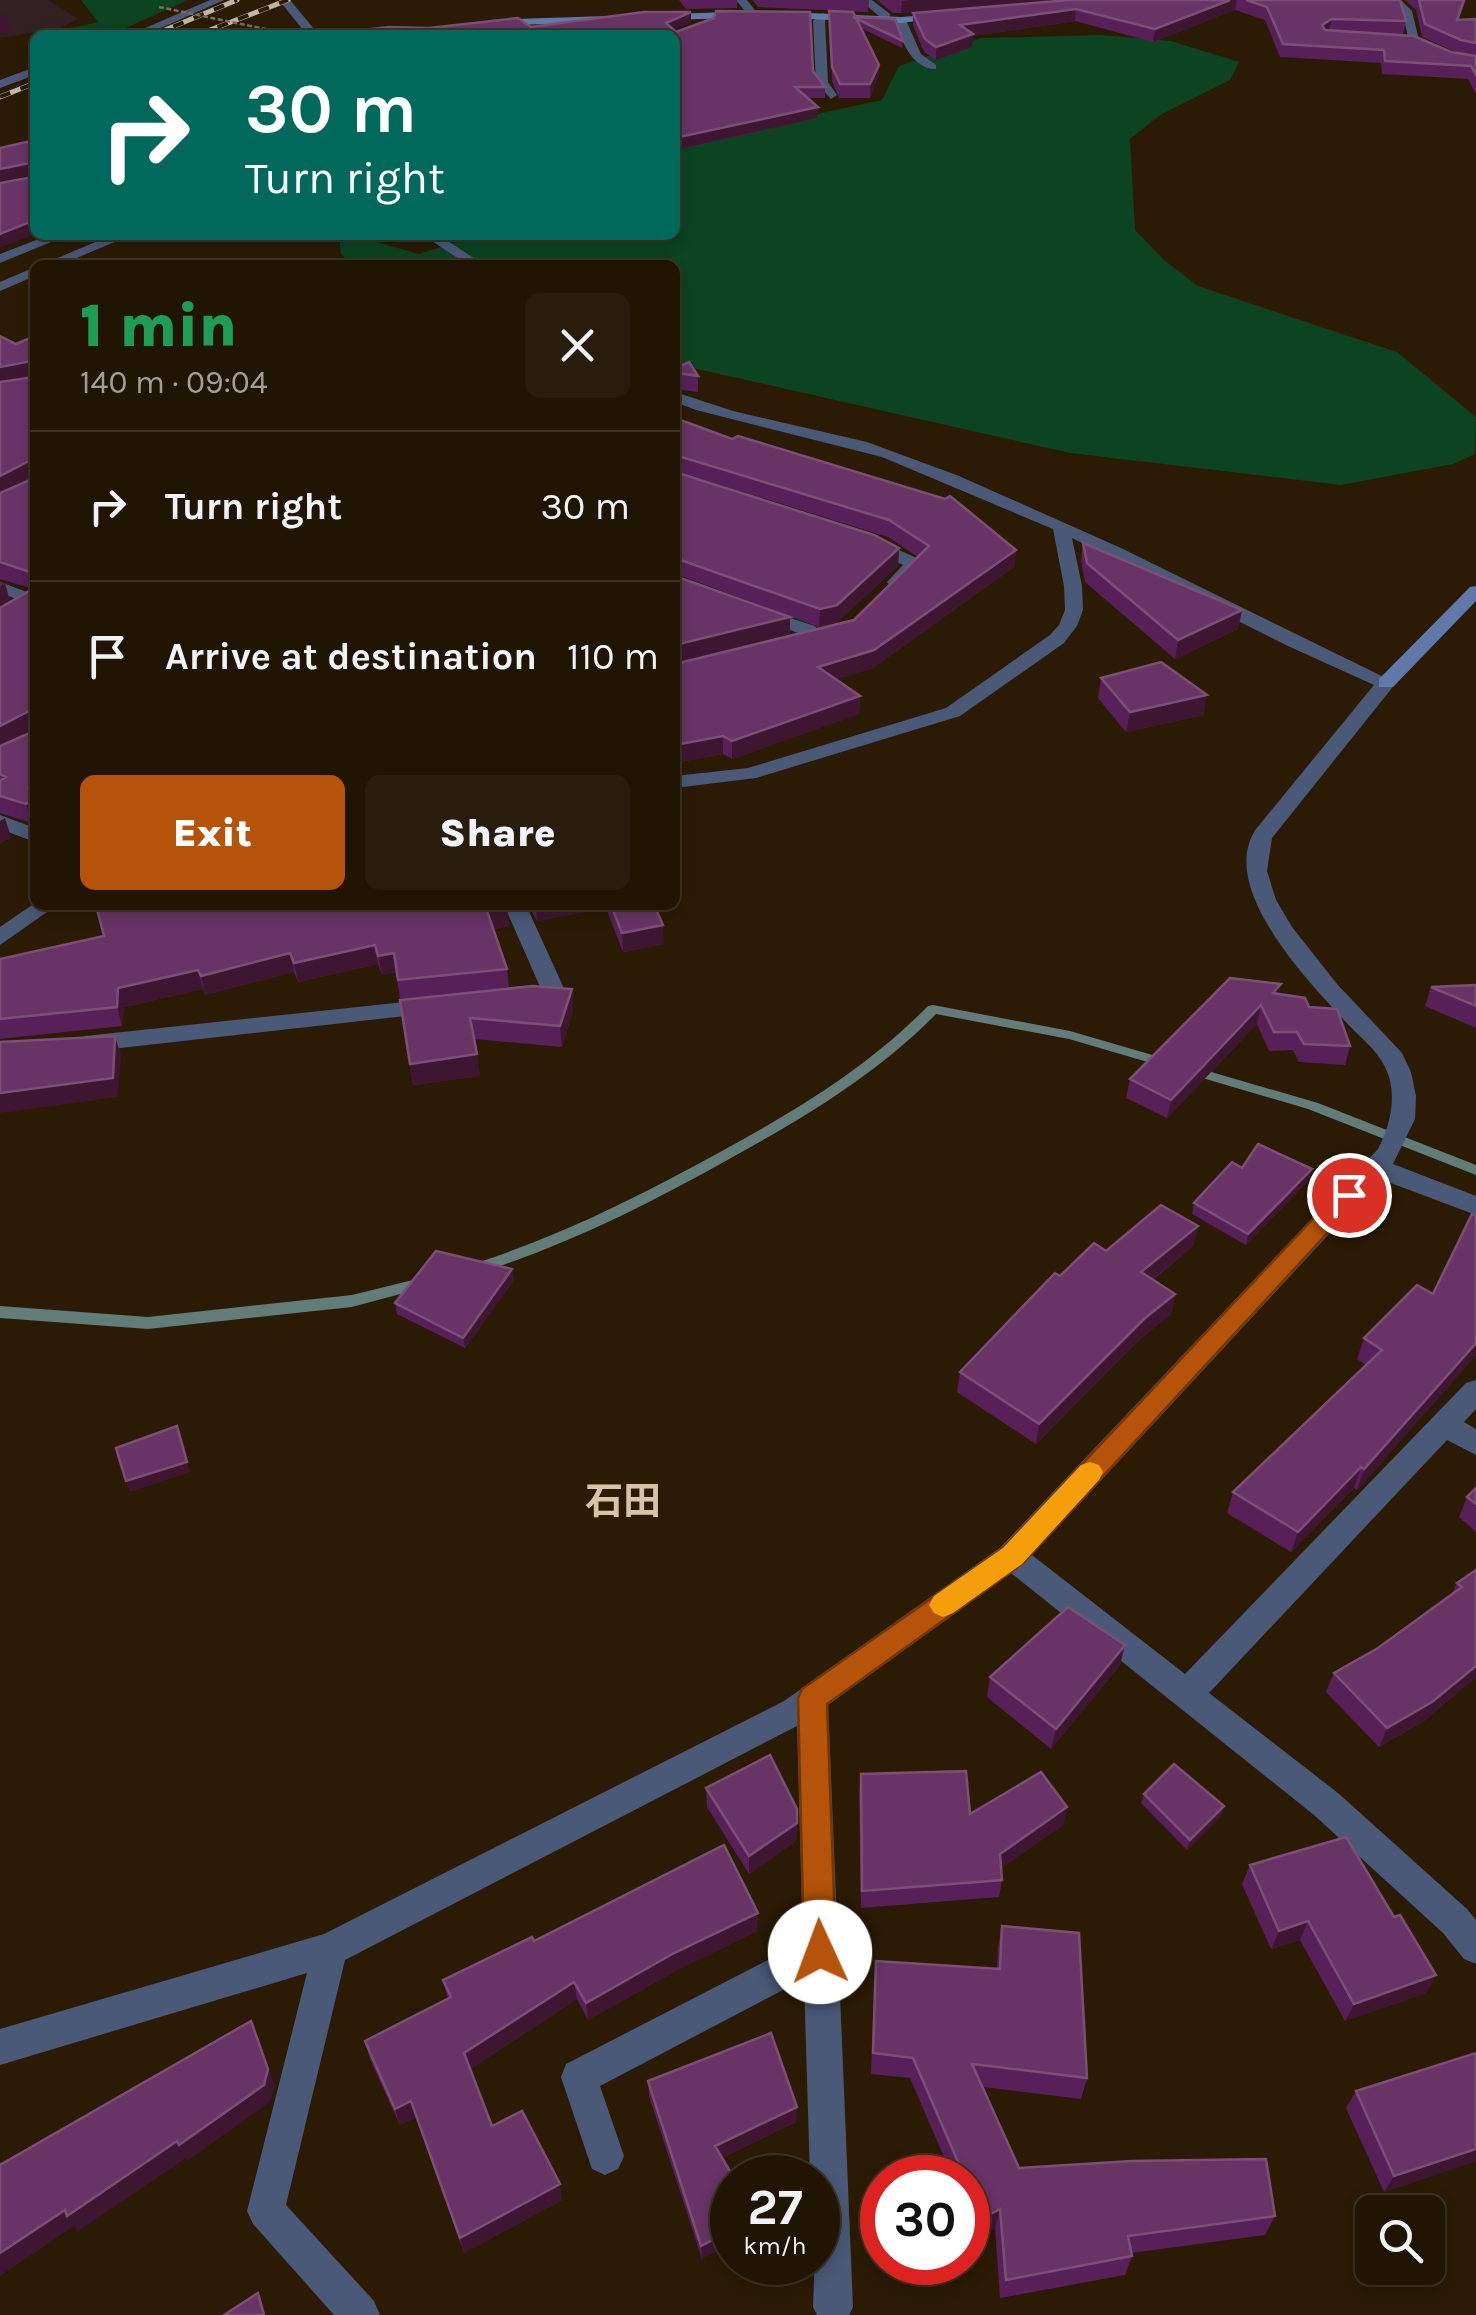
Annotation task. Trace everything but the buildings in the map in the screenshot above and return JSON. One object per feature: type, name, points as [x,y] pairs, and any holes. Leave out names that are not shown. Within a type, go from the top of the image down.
[{"type":"street","points":[[147,30],[218,0]]},
{"type":"street","points":[[284,0],[309,30]]},
{"type":"street","points":[[742,0],[753,14]]},
{"type":"street","points":[[865,0],[886,16],[884,20]]},
{"type":"street","points":[[1394,0],[1407,12],[1414,42]]},
{"type":"street","points":[[470,25],[556,18],[753,14],[902,20],[962,15]]},
{"type":"street","points":[[692,29],[709,23],[708,15]]},
{"type":"street","points":[[823,16],[819,21],[822,82],[831,95]]},
{"type":"street","points":[[902,20],[916,56],[932,67]]},
{"type":"street","points":[[1397,41],[1414,42],[1454,60],[1476,63]]},
{"type":"street","points":[[0,84],[30,73]]},
{"type":"street","points":[[0,259],[48,240]]},
{"type":"street","points":[[61,260],[111,240]]},
{"type":"street","points":[[438,240],[469,260]]},
{"type":"street","points":[[0,286],[30,273]]},
{"type":"street","points":[[680,399],[721,416],[829,437],[886,454],[1061,528],[1334,664],[1386,684]]},
{"type":"street","points":[[680,781],[749,774],[899,730],[953,712],[994,686],[1057,639],[1068,626],[1074,610],[1073,586],[1061,528]]},
{"type":"street","points":[[844,533],[881,545],[915,564],[887,590]]},
{"type":"street","points":[[0,587],[29,602]]},
{"type":"street","points":[[0,2047],[330,1949],[795,1710],[1012,1556],[1388,1150],[1404,1078],[1394,1059],[1284,934],[1263,897],[1257,846],[1306,777],[1386,684],[1476,591]]},
{"type":"street","points":[[742,606],[808,630],[814,638]]},
{"type":"street","points":[[0,820],[30,834]]},
{"type":"street","points":[[0,938],[39,910]]},
{"type":"street","points":[[516,999],[555,994],[517,910]]},
{"type":"street","points":[[53,1047],[458,1005]]},
{"type":"street","points":[[1388,1150],[1476,1206]]},
{"type":"street","points":[[1187,1694],[1476,1391]]},
{"type":"street","points":[[1445,1424],[1476,1444]]},
{"type":"street","points":[[1012,1556],[1326,1804],[1455,1921],[1476,1947]]},
{"type":"street","points":[[812,1698],[833,2308]]},
{"type":"street","points":[[330,1949],[266,2210],[360,2315]]},
{"type":"street","points":[[606,2156],[579,2077],[820,1952]]},
{"type":"path","points":[[160,6],[271,30]]},
{"type":"shaded area","points":[[0,0],[48,0],[78,19],[57,29],[30,30],[30,33],[0,38]]},
{"type":"green space","points":[[81,0],[188,0],[121,30],[62,30],[98,22]]},
{"type":"green space","points":[[1102,35],[1171,41],[1239,62],[1230,80],[1160,115],[1130,139],[1135,230],[1164,260],[1198,286],[1397,352],[1476,417],[1475,454],[1453,464],[1341,485],[1070,453],[680,365],[680,260],[347,260],[341,254],[340,240],[370,240],[419,254],[463,240],[680,240],[680,144],[882,100],[899,66],[981,38]]},
{"type":"waterway","points":[[475,1269],[604,1219],[754,1140],[862,1072],[933,1009],[1070,1035],[1168,1064]]},
{"type":"waterway","points":[[1194,1071],[1313,1106],[1476,1170]]},
{"type":"waterway","points":[[0,1312],[148,1323],[352,1301],[425,1282]]},
{"type":"railway","points":[[165,30],[237,0]]},
{"type":"railway","points":[[210,30],[288,0]]},
{"type":"railway","points":[[0,97],[30,85]]},
{"type":"slow traffic","points":[[943,1605],[1012,1556],[1090,1472]]},
{"type":"district","name":"石田","points":[[623,1501]]},
{"type":"route","points":[[820,1952],[812,1698],[1012,1556],[1349,1195]]}]
